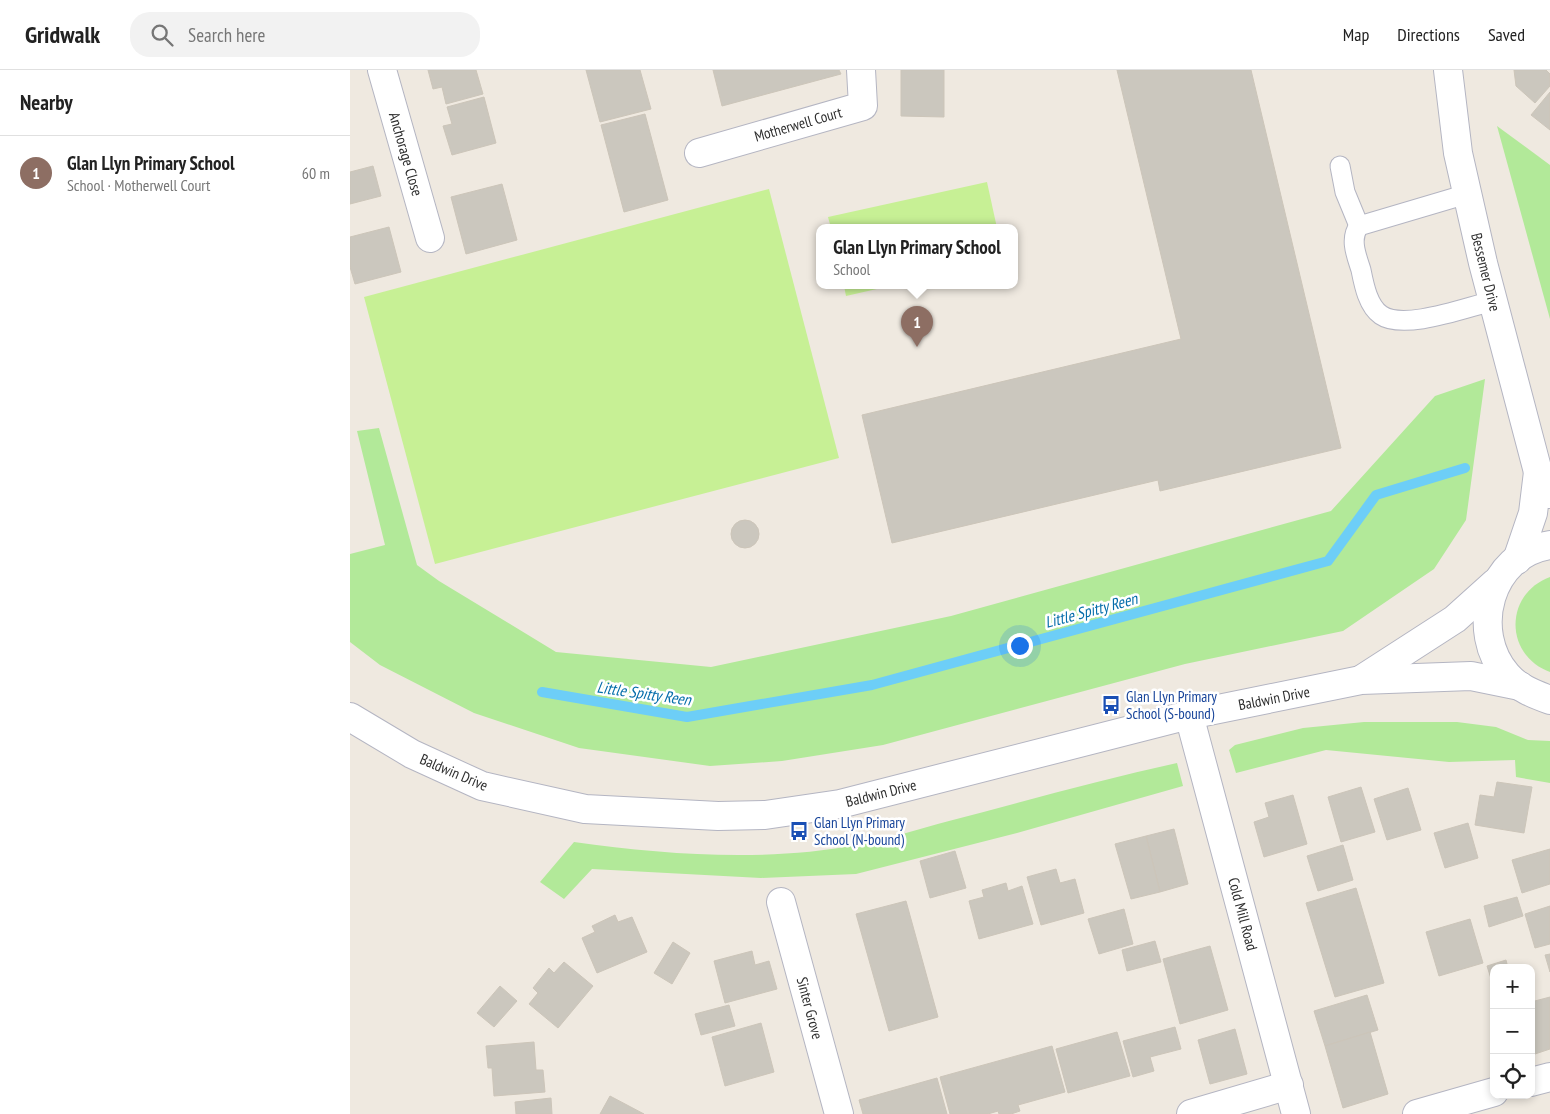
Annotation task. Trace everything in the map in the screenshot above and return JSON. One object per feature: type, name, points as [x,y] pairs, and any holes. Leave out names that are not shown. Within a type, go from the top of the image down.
[{"type":"street","name":"Anchorage Close","points":[[382,70],[430,238]]},
{"type":"street","name":"Motherwell Court","points":[[699,153],[863,106],[861,70]]},
{"type":"street","name":"Bessemer Drive","points":[[1448,70],[1458,153],[1493,300],[1544,483],[1517,560]]},
{"type":"street","points":[[1361,680],[1455,619],[1517,560],[1541,547],[1550,545]]},
{"type":"street","points":[[1495,583],[1488,605],[1487,630],[1493,654],[1507,676],[1520,686],[1550,700]]},
{"type":"street","points":[[1361,680],[1471,676],[1520,686]]},
{"type":"street","name":"Baldwin Drive","points":[[350,717],[412,754],[482,786],[585,809],[718,816],[766,814],[840,804],[1189,714],[1361,680]]},
{"type":"street","name":"Cold Mill Road","points":[[1189,714],[1296,1114]]},
{"type":"street","name":"Sinter Grove","points":[[781,902],[839,1114]]},
{"type":"street","points":[[1535,1081],[1550,1077]]},
{"type":"street","points":[[1191,1114],[1289,1085]]},
{"type":"street","points":[[1417,1114],[1490,1093]]},
{"type":"lane","points":[[1340,166],[1345,192],[1359,226],[1354,243],[1360,268],[1371,302],[1381,315],[1402,321],[1418,319],[1493,300]]},
{"type":"lane","points":[[1359,226],[1468,194]]},
{"type":"green space","points":[[1497,126],[1550,165],[1550,319]]},
{"type":"green space","points":[[987,182],[996,224],[830,224],[828,217]]},
{"type":"green space","points":[[769,189],[839,458],[435,564],[364,297]]},
{"type":"green space","points":[[845,289],[877,289],[846,296]]},
{"type":"green space","points":[[1485,379],[1466,520],[1434,569],[1343,631],[1185,664],[883,745],[782,761],[710,766],[579,748],[474,713],[380,665],[350,642],[350,554],[385,545],[357,431],[379,428],[417,565],[439,581],[556,652],[711,667],[951,616],[1331,511],[1435,396]]},
{"type":"green space","points":[[1550,577],[1550,672],[1535,664],[1524,652],[1518,639],[1516,624],[1518,610],[1524,597],[1535,585]]},
{"type":"green space","points":[[1364,722],[1457,722],[1496,727],[1528,740],[1550,741],[1550,783],[1516,777],[1515,760],[1449,762],[1326,750],[1236,773],[1229,750],[1235,745],[1303,728]]},
{"type":"green space","points":[[1177,763],[1183,786],[1017,833],[856,874],[761,878],[592,869],[564,899],[540,882],[574,842],[609,847],[716,855],[787,854],[822,850],[880,840],[1120,776]]},
{"type":"building","points":[[428,70],[476,70],[483,94],[446,104],[442,87],[433,89]]},
{"type":"building","points":[[586,70],[640,70],[651,109],[600,122]]},
{"type":"building","points":[[713,70],[839,70],[841,74],[722,106]]},
{"type":"building","points":[[901,70],[944,70],[944,117],[901,116]]},
{"type":"building","points":[[1117,70],[1251,70],[1341,448],[1160,491],[1158,480],[892,543],[862,415],[1181,339]]},
{"type":"building","points":[[1514,70],[1546,70],[1550,74],[1550,86],[1535,103],[1516,86]]},
{"type":"building","points":[[1550,92],[1550,130],[1531,115]]},
{"type":"building","points":[[484,97],[496,143],[452,155],[443,126],[452,124],[447,107]]},
{"type":"building","points":[[645,114],[668,200],[624,212],[601,125]]},
{"type":"building","points":[[373,166],[381,196],[350,204],[350,172]]},
{"type":"building","points":[[502,184],[517,240],[466,254],[451,197]]},
{"type":"building","points":[[389,227],[401,272],[355,284],[350,267],[350,237]]},
{"type":"building","points":[[745,520],[755,524],[759,534],[755,544],[745,548],[735,544],[731,534],[735,524]]},
{"type":"building","points":[[1497,782],[1532,787],[1524,833],[1475,825],[1480,795],[1494,797]]},
{"type":"building","points":[[1361,787],[1375,832],[1341,842],[1328,797]]},
{"type":"building","points":[[1408,788],[1421,830],[1387,840],[1374,799]]},
{"type":"building","points":[[1293,795],[1307,844],[1264,857],[1254,822],[1269,817],[1265,803]]},
{"type":"building","points":[[1468,823],[1478,858],[1445,868],[1434,833]]},
{"type":"building","points":[[1174,829],[1188,884],[1160,892],[1146,836]]},
{"type":"building","points":[[1146,836],[1160,892],[1131,899],[1115,844]]},
{"type":"building","points":[[1343,845],[1353,880],[1318,891],[1307,856]]},
{"type":"building","points":[[1550,849],[1550,884],[1522,893],[1512,860]]},
{"type":"building","points":[[955,851],[966,888],[930,898],[920,861]]},
{"type":"building","points":[[1056,869],[1060,883],[1075,879],[1084,913],[1041,925],[1027,877]]},
{"type":"building","points":[[1006,883],[1008,891],[1022,886],[1033,924],[979,939],[969,901],[984,897],[982,890]]},
{"type":"building","points":[[1356,888],[1384,983],[1335,997],[1306,903]]},
{"type":"building","points":[[1517,897],[1523,916],[1489,927],[1484,906]]},
{"type":"building","points":[[906,901],[938,1017],[889,1031],[856,914]]},
{"type":"building","points":[[1550,906],[1550,944],[1535,948],[1525,914]]},
{"type":"building","points":[[1124,909],[1133,944],[1099,954],[1088,919]]},
{"type":"building","points":[[615,915],[618,922],[632,917],[647,952],[597,973],[582,938],[595,932],[592,926]]},
{"type":"building","points":[[1470,919],[1483,963],[1439,976],[1426,932]]},
{"type":"building","points":[[1155,941],[1161,962],[1127,971],[1122,950]]},
{"type":"building","points":[[673,942],[690,953],[672,984],[654,973]]},
{"type":"building","points":[[1210,946],[1228,1010],[1180,1024],[1163,959]]},
{"type":"building","points":[[752,951],[755,965],[769,961],[777,989],[725,1003],[714,961]]},
{"type":"building","points":[[1550,954],[1550,972],[1545,955]]},
{"type":"building","points":[[1506,960],[1507,964],[1493,964]]},
{"type":"building","points":[[564,962],[593,986],[558,1028],[529,1004],[538,993],[533,988],[549,968],[554,973]]},
{"type":"building","points":[[500,986],[517,1001],[494,1027],[477,1013]]},
{"type":"building","points":[[1367,995],[1378,1030],[1325,1046],[1314,1011]]},
{"type":"building","points":[[1550,997],[1550,1049],[1535,1054],[1535,1009],[1535,1001]]},
{"type":"building","points":[[729,1005],[735,1026],[701,1035],[695,1014]]},
{"type":"building","points":[[761,1023],[774,1072],[725,1086],[712,1037]]},
{"type":"building","points":[[1175,1027],[1181,1049],[1150,1057],[1154,1071],[1133,1077],[1123,1041]]},
{"type":"building","points":[[1235,1029],[1247,1074],[1210,1084],[1198,1040]]},
{"type":"building","points":[[1117,1032],[1130,1076],[1068,1093],[1056,1049]]},
{"type":"building","points":[[1370,1032],[1388,1094],[1343,1108],[1325,1046]]},
{"type":"building","points":[[534,1042],[536,1070],[543,1070],[545,1092],[494,1096],[492,1068],[488,1068],[486,1046]]},
{"type":"building","points":[[1052,1046],[1065,1092],[1018,1105],[1020,1111],[1011,1114],[999,1114],[998,1111],[988,1114],[950,1114],[940,1077]]},
{"type":"building","points":[[937,1078],[947,1114],[863,1114],[859,1100]]},
{"type":"building","points":[[610,1096],[644,1114],[600,1114]]},
{"type":"building","points":[[551,1098],[552,1114],[516,1114],[515,1102]]},
{"type":"waterway","name":"Little Spitty Reen","points":[[542,692],[687,717],[872,685],[1328,561],[1376,495],[1465,468]]},
{"type":"place","name":"Glan Llyn Primary School","points":[[917,347]]},
{"type":"place","name":"Glan Llyn Primary School (S-bound)","points":[[1111,705]]},
{"type":"place","name":"Glan Llyn Primary School (N-bound)","points":[[799,831]]}]
